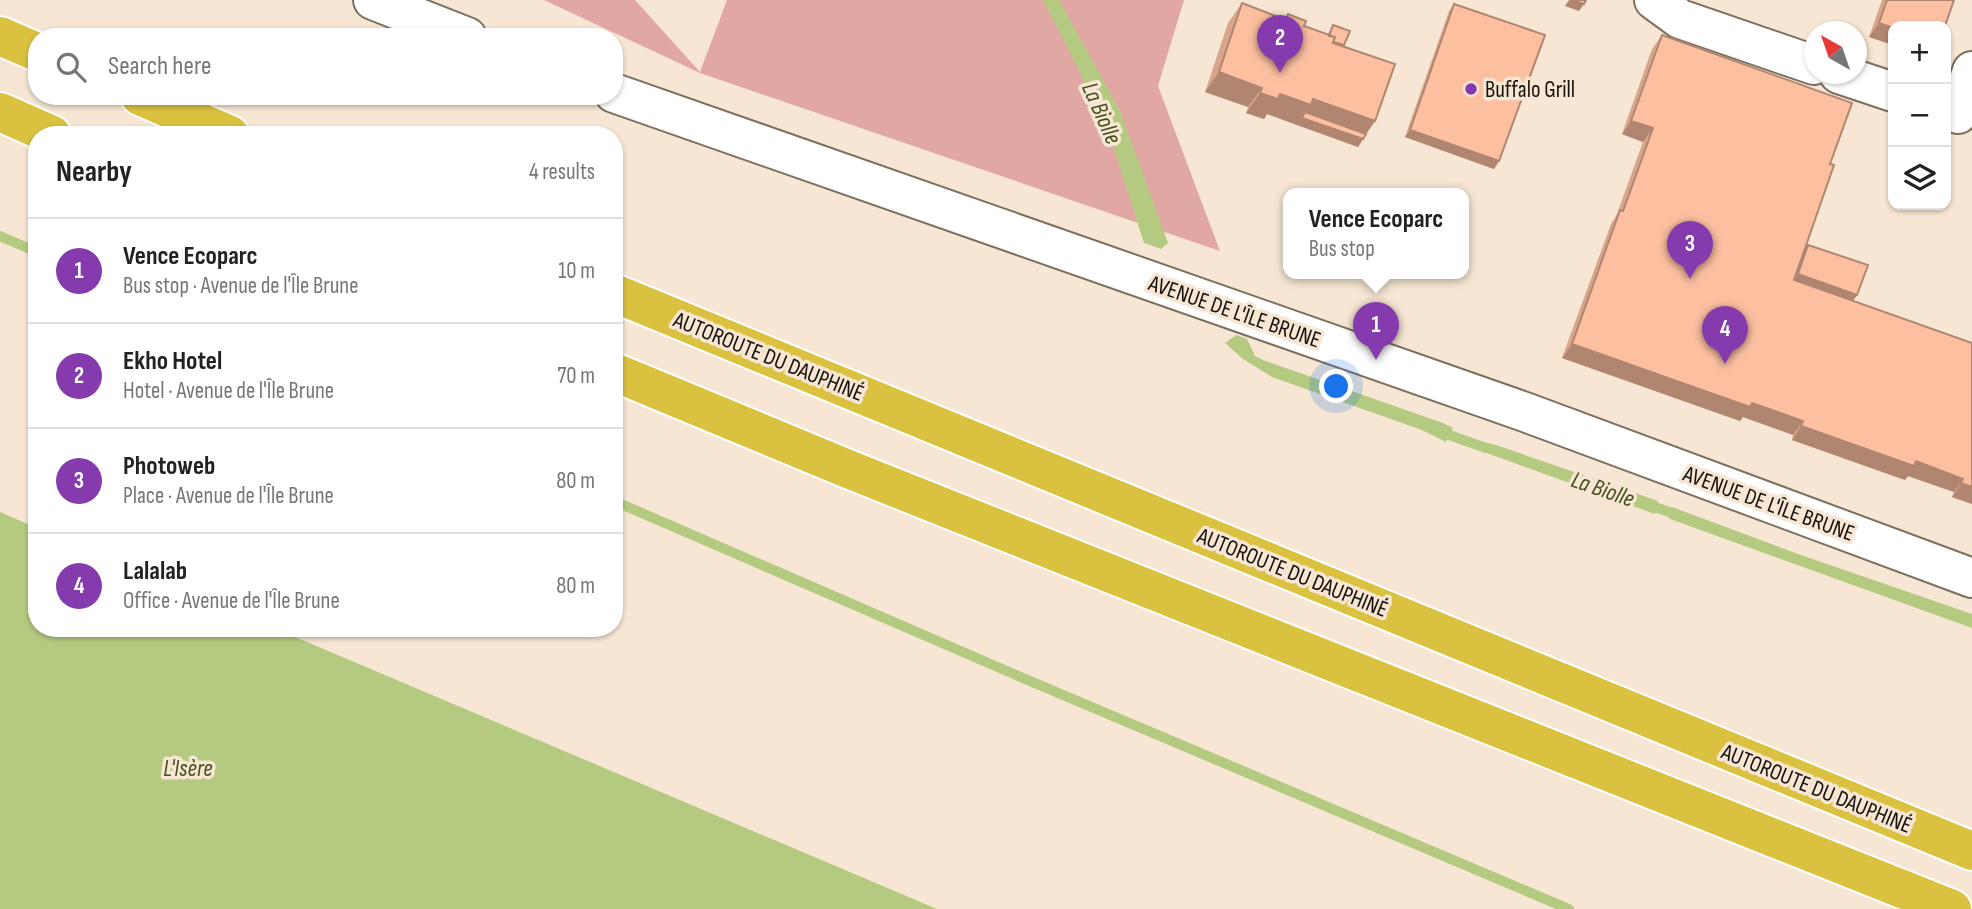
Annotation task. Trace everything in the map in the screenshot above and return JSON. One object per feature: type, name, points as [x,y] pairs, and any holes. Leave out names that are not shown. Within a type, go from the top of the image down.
[{"type":"highway","points":[[0,36],[28,48]]},
{"type":"highway","points":[[161,105],[209,126]]},
{"type":"highway","points":[[0,112],[32,126]]},
{"type":"highway","name":"AUTOROUTE DU DAUPHINÉ","points":[[623,297],[1972,851]]},
{"type":"highway","points":[[623,376],[848,469],[1952,909]]},
{"type":"street","points":[[373,0],[444,28]]},
{"type":"street","points":[[1654,0],[1680,19],[1804,61]]},
{"type":"street","points":[[1959,114],[1972,71]]},
{"type":"street","points":[[1867,83],[1888,90]]},
{"type":"street","name":"AVENUE DE L'ÎLE BRUNE","points":[[623,96],[1525,412],[1972,578]]},
{"type":"shaded area","points":[[544,0],[635,0],[700,72],[727,0],[1184,0],[1158,86],[1220,251],[700,73],[623,37],[623,28],[604,28]]},
{"type":"water","points":[[1043,0],[1059,0],[1120,111],[1168,243],[1161,249],[1144,243],[1113,146]]},
{"type":"water","points":[[1236,335],[1247,339],[1255,356],[1263,360],[1453,428],[1446,442],[1422,430],[1272,377],[1243,359],[1225,343]]},
{"type":"water","points":[[1475,440],[1658,501],[1655,514],[1473,448]]},
{"type":"water","points":[[1672,507],[1972,614],[1972,628],[1670,519],[1668,517]]},
{"type":"water","name":"L'Isère","points":[[0,512],[28,524],[28,637],[295,637],[937,909],[0,909]]},
{"type":"building","points":[[1887,0],[1954,0],[1947,21],[1888,21],[1888,26],[1879,23]]},
{"type":"building","points":[[1242,3],[1286,20],[1288,14],[1306,21],[1304,26],[1335,37],[1333,43],[1395,64],[1375,121],[1313,99],[1311,105],[1280,94],[1278,99],[1260,93],[1262,88],[1219,72]]},
{"type":"building","points":[[1454,4],[1545,35],[1499,161],[1410,130]]},
{"type":"building","points":[[1333,25],[1350,31],[1344,45],[1333,42],[1335,37],[1329,36]]},
{"type":"building","points":[[1662,35],[1852,103],[1830,164],[1834,165],[1794,280],[1972,343],[1972,487],[1961,483],[1963,479],[1916,461],[1914,466],[1801,426],[1803,421],[1752,403],[1750,407],[1572,344],[1620,210],[1623,211],[1653,128],[1631,121]]},
{"type":"building","points":[[1305,112],[1366,134],[1363,139],[1302,118]]},
{"type":"building","points":[[1808,245],[1868,265],[1857,295],[1798,274]]},
{"type":"waterway","points":[[0,236],[28,248]]},
{"type":"waterway","name":"La Biolle","points":[[1438,431],[1486,448]]},
{"type":"waterway","name":"La Biolle","points":[[1646,504],[1681,516]]},
{"type":"waterway","points":[[623,505],[1569,909]]},
{"type":"place","name":"Ekho Hotel","points":[[1280,73]]},
{"type":"place","name":"Buffalo Grill","points":[[1471,89]]},
{"type":"place","name":"Photoweb","points":[[1690,279]]},
{"type":"place","name":"Vence Ecoparc","points":[[1376,360]]},
{"type":"place","name":"Lalalab","points":[[1725,364]]}]
